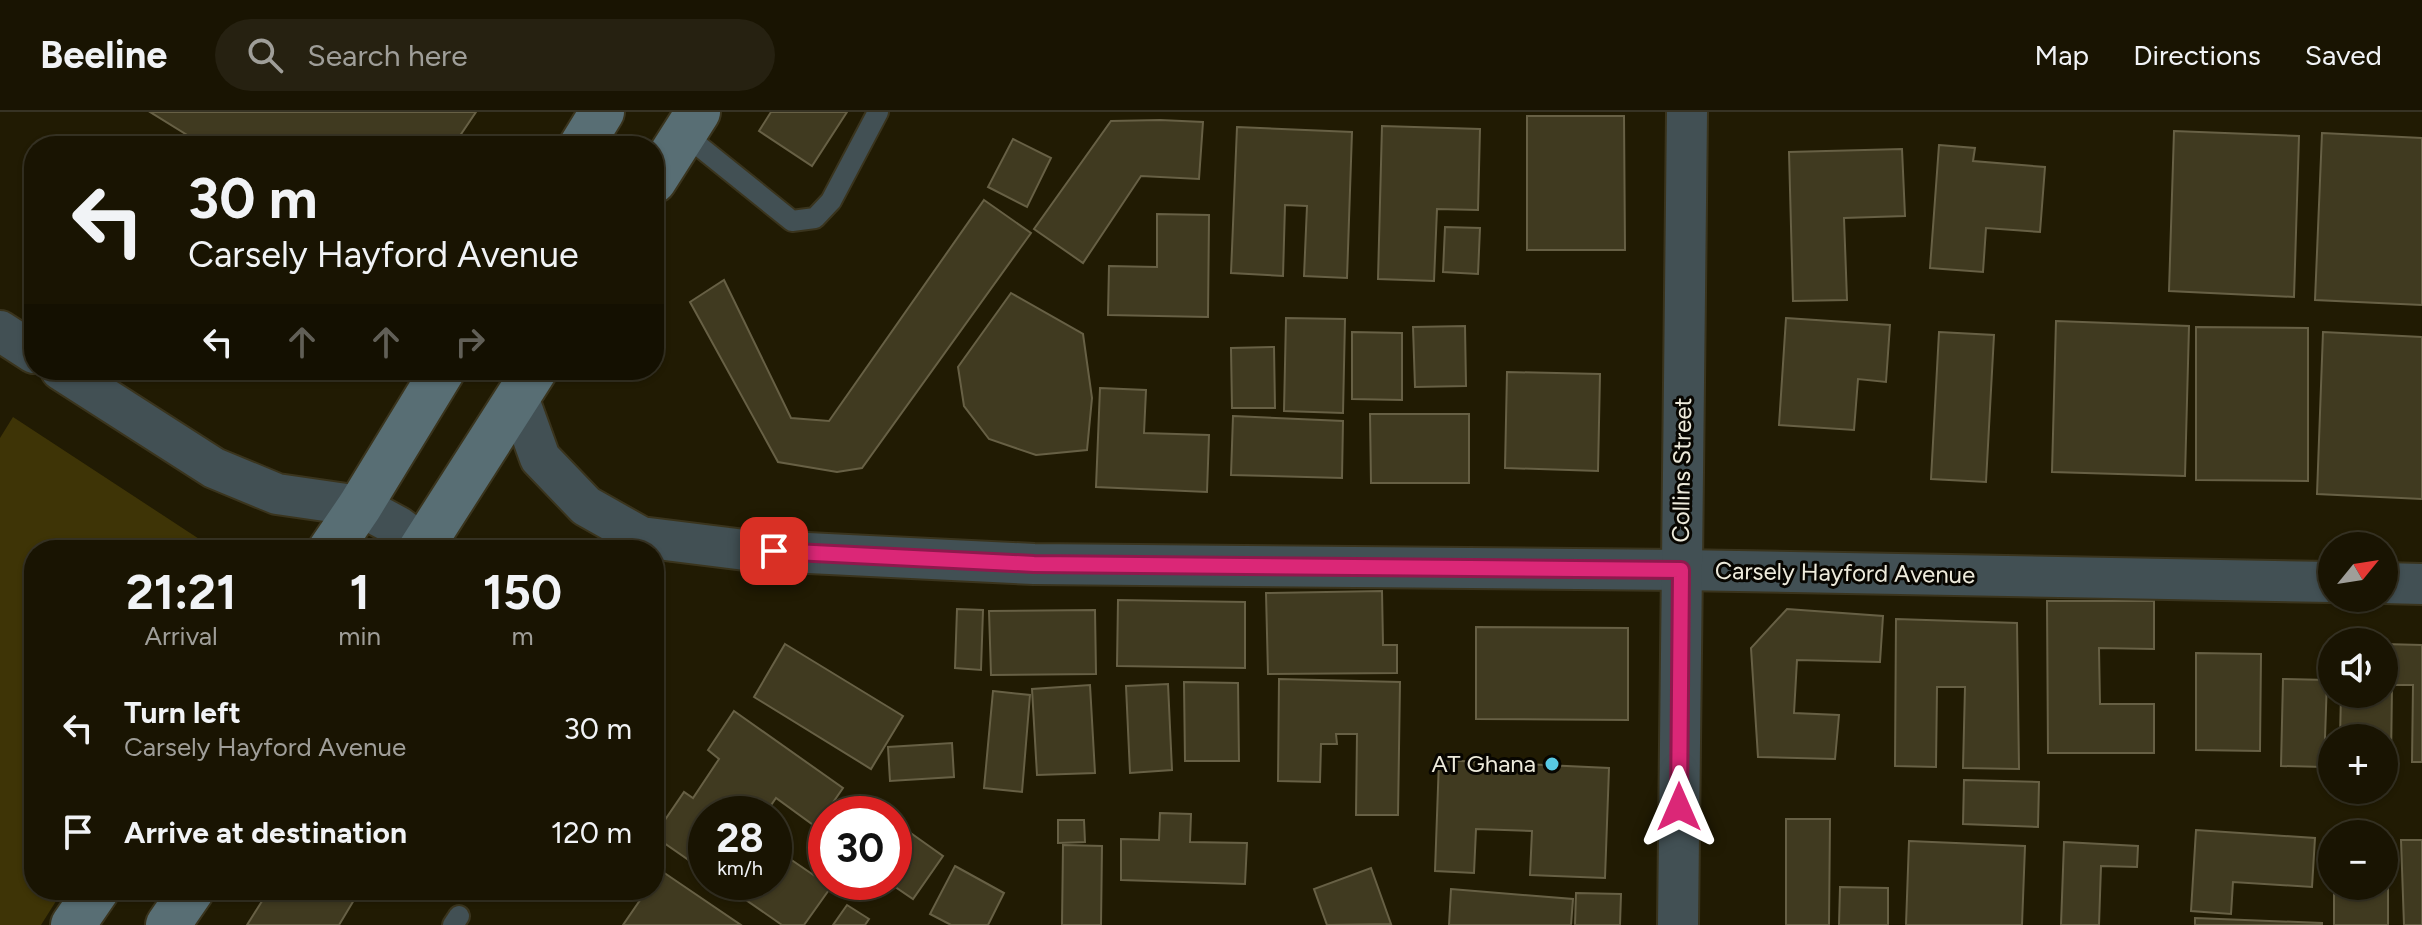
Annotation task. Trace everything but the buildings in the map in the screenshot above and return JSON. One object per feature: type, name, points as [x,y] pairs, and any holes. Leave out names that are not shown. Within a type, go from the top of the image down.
[{"type":"main road","points":[[587,136],[602,112]]},
{"type":"main road","points":[[664,165],[691,123]]},
{"type":"main road","points":[[337,540],[437,380]]},
{"type":"main road","points":[[426,540],[527,383]]},
{"type":"main road","points":[[73,925],[90,900]]},
{"type":"main road","points":[[168,925],[185,900]]},
{"type":"street","name":"Collins Street","points":[[1678,925],[1687,112]]},
{"type":"street","points":[[0,331],[24,347]]},
{"type":"street","points":[[77,380],[214,468],[277,494],[360,506],[397,526],[412,540]]},
{"type":"street","name":"Carsely Hayford Avenue","points":[[527,383],[540,458],[586,506],[641,537],[745,550],[1034,564],[1681,570],[2318,582]]},
{"type":"street","points":[[2398,583],[2422,584]]},
{"type":"lane","points":[[691,123],[792,221],[815,218],[831,201],[878,112]]},
{"type":"shaded area","points":[[13,417],[201,540],[24,540],[24,900],[57,900],[41,925],[0,925],[0,438]]},
{"type":"place","name":"AT Ghana","points":[[1552,764]]},
{"type":"route","points":[[774,551],[1034,564],[1681,570],[1679,807]]}]
